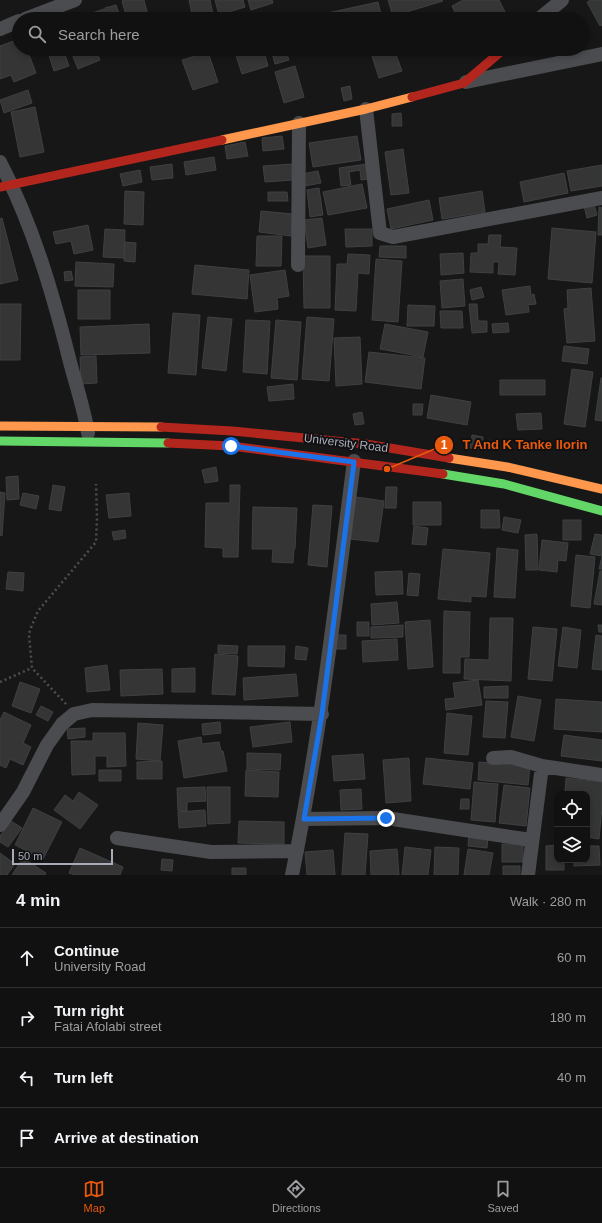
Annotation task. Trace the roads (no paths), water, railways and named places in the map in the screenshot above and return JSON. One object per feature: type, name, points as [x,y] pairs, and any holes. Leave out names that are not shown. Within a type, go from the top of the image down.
[{"type":"main road","points":[[6,185],[366,109],[464,83],[496,56]]},
{"type":"main road","name":"University Road","points":[[0,426],[151,426],[232,431],[366,444],[507,468],[602,490]]},
{"type":"main road","name":"University Road","points":[[0,441],[89,441],[231,446],[418,470],[504,484],[602,512]]},
{"type":"street","points":[[43,12],[75,0]]},
{"type":"street","points":[[547,12],[562,0]]},
{"type":"street","points":[[0,29],[12,24]]},
{"type":"street","points":[[464,83],[602,54]]},
{"type":"street","points":[[366,109],[380,233],[393,237],[602,198]]},
{"type":"street","points":[[298,265],[299,123]]},
{"type":"street","points":[[0,162],[6,185],[36,246],[57,309],[89,441]]},
{"type":"street","points":[[292,875],[304,819],[322,714],[354,462]]},
{"type":"street","points":[[0,825],[23,792],[47,745],[62,724],[74,714],[92,710],[322,714]]},
{"type":"street","points":[[493,758],[511,757],[542,766],[602,775]]},
{"type":"street","points":[[528,875],[531,840],[542,766]]},
{"type":"street","points":[[304,819],[386,818],[531,840]]},
{"type":"street","points":[[117,838],[211,852],[297,851]]},
{"type":"place","name":"T And K Tanke Ilorin","points":[[387,469]]}]
